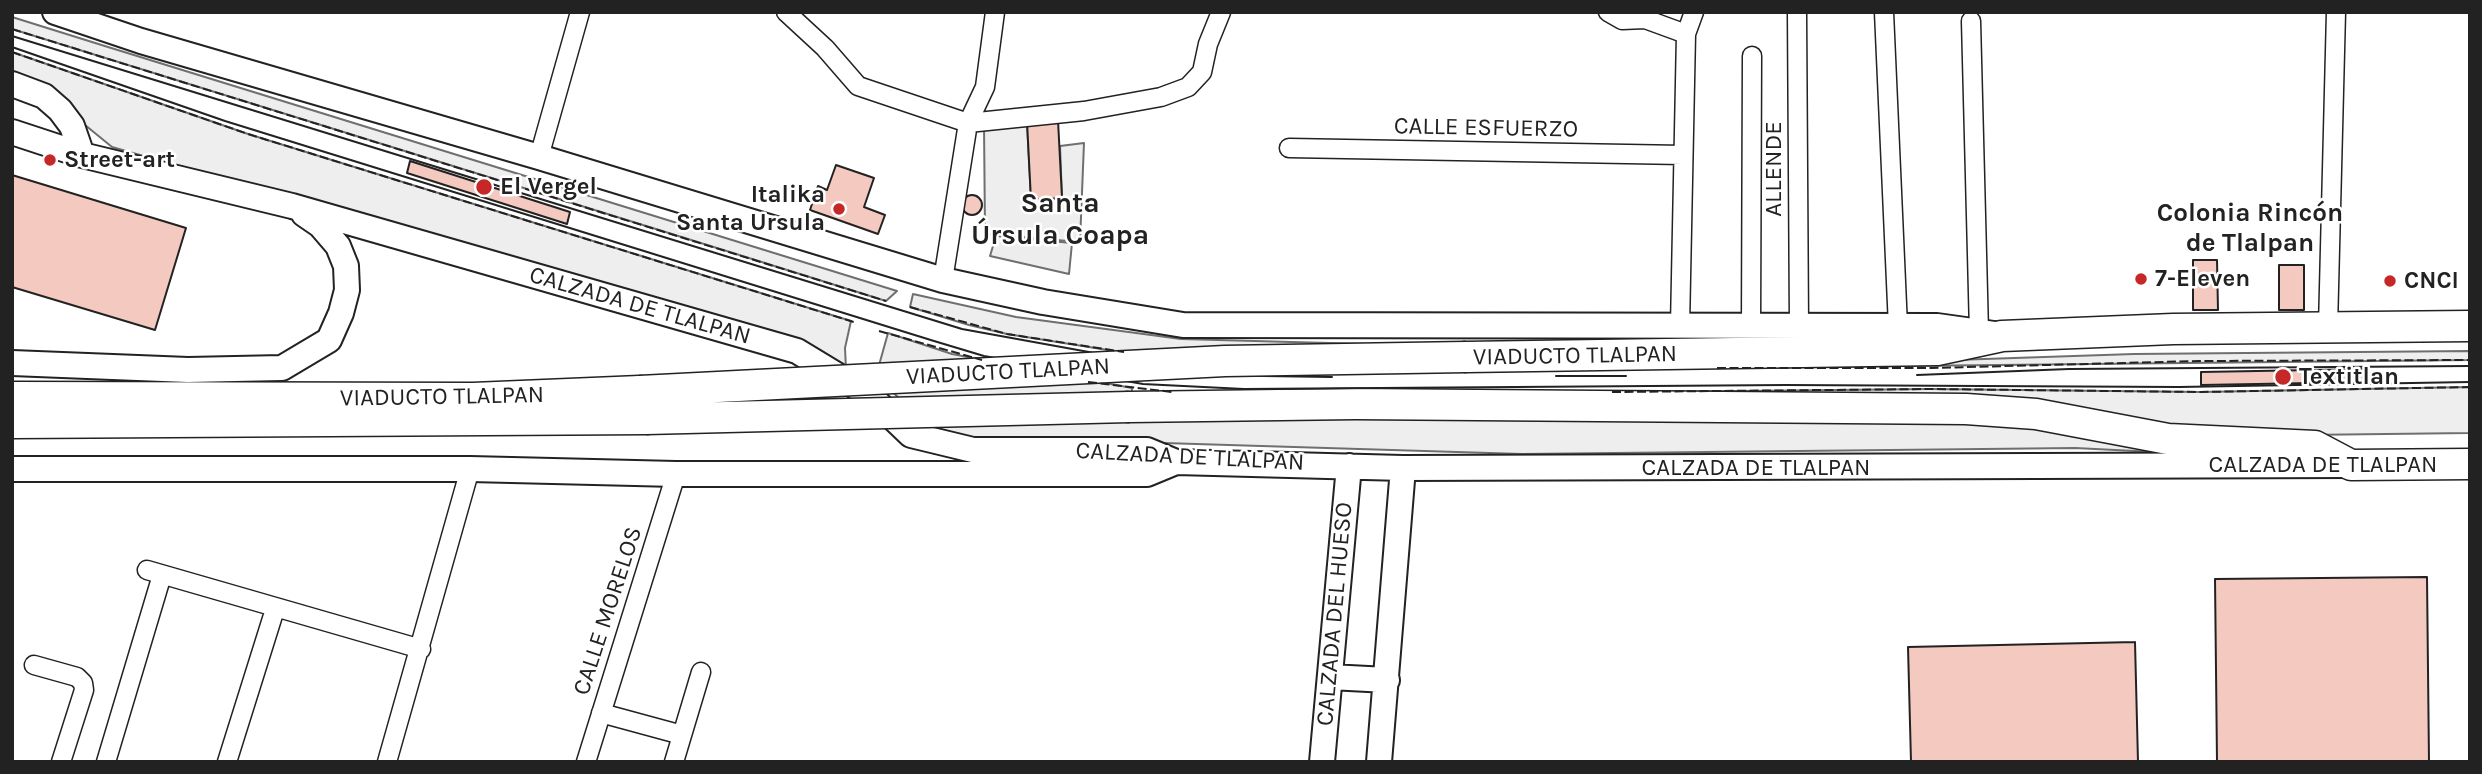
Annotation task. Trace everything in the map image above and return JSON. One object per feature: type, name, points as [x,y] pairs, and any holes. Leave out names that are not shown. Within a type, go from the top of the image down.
[{"type":"highway","points":[[1991,334],[2470,326]]},
{"type":"highway","name":"VIADUCTO TLALPAN","points":[[12,397],[472,398],[643,405],[1225,361],[1937,350],[1991,334]]},
{"type":"highway","name":"VIADUCTO TLALPAN","points":[[12,423],[643,405],[1129,407],[1355,404],[2002,411],[2077,421],[2168,439],[2315,446],[2351,464]]},
{"type":"highway","name":"CALZADA DE TLALPAN","points":[[2351,464],[2470,464]]},
{"type":"main road","points":[[55,12],[141,41],[539,157],[943,280],[1043,302],[1183,325],[1937,326],[1991,334]]},
{"type":"main road","points":[[12,84],[44,96],[60,110],[72,126],[82,155]]},
{"type":"main road","name":"CALZADA DE TLALPAN","points":[[12,132],[82,155],[292,206],[797,351],[868,394],[911,435],[973,450],[1147,450],[1176,462],[1403,468],[2351,464]]},
{"type":"main road","points":[[12,363],[188,370],[282,368],[310,353],[329,340],[341,313],[347,290],[346,266],[338,246],[320,225],[292,206]]},
{"type":"main road","points":[[12,469],[1147,474],[1176,462]]},
{"type":"main road","name":"CALZADA DEL HUESO","points":[[1322,762],[1349,466]]},
{"type":"main road","points":[[1379,762],[1403,468]]},
{"type":"main road","points":[[1329,677],[1387,680]]},
{"type":"street","points":[[539,157],[580,12]]},
{"type":"street","points":[[786,12],[825,48],[858,86],[968,123],[1084,111],[1161,97],[1188,87],[1202,72],[1208,44],[1221,12]]},
{"type":"street","points":[[943,280],[968,123],[985,87],[995,12]]},
{"type":"street","points":[[1608,12],[1622,20],[1644,19],[1686,34]]},
{"type":"street","points":[[1680,326],[1686,34],[1694,12]]},
{"type":"street","name":"ALLENDE","points":[[1797,12],[1799,326]]},
{"type":"street","points":[[1884,12],[1898,327]]},
{"type":"street","points":[[2328,327],[2336,12]]},
{"type":"street","points":[[1971,21],[1991,334]]},
{"type":"street","points":[[1751,326],[1752,56]]},
{"type":"street","name":"CALLE ESFUERZO","points":[[1289,148],[1683,155]]},
{"type":"street","points":[[387,762],[470,469]]},
{"type":"street","name":"CALLE MORELOS","points":[[586,762],[676,474]]},
{"type":"street","points":[[106,762],[154,573],[421,649]]},
{"type":"street","points":[[227,762],[275,609]]},
{"type":"street","points":[[34,665],[76,677],[83,683],[84,690],[61,762]]},
{"type":"street","points":[[674,762],[701,672]]},
{"type":"street","points":[[601,713],[682,735]]},
{"type":"shaded area","points":[[12,17],[897,291],[886,301],[12,29]]},
{"type":"shaded area","points":[[12,52],[248,134],[851,321],[845,348],[846,369],[814,348],[112,147],[74,116],[12,76]]},
{"type":"shaded area","points":[[1027,122],[1031,200],[1062,198],[1060,146],[1084,143],[1080,242],[985,234],[984,124]]},
{"type":"shaded area","points":[[996,236],[1072,243],[1069,274],[990,256]]},
{"type":"shaded area","points":[[913,294],[1016,317],[1181,339],[1403,345],[1177,361],[1007,334],[969,325],[910,307]]},
{"type":"shaded area","points":[[888,333],[952,354],[1132,388],[1130,418],[1992,420],[2215,455],[2075,448],[1522,454],[968,437],[931,429],[876,376]]},
{"type":"shaded area","points":[[2470,351],[2470,360],[1715,368],[2134,354]]},
{"type":"shaded area","points":[[2470,387],[2470,433],[2302,435],[1456,394],[1930,389],[2201,392]]},
{"type":"building","points":[[1058,120],[1062,198],[1031,200],[1027,122]]},
{"type":"building","points":[[410,161],[570,212],[567,224],[407,173]]},
{"type":"building","points":[[836,165],[874,178],[864,207],[885,215],[878,234],[810,210],[818,186],[827,190]]},
{"type":"building","points":[[12,175],[186,228],[155,330],[12,287]]},
{"type":"building","points":[[972,195],[979,198],[982,205],[979,212],[972,215],[965,212],[962,205],[965,198]]},
{"type":"building","points":[[2193,260],[2217,260],[2218,310],[2193,310]]},
{"type":"building","points":[[2279,265],[2304,265],[2304,310],[2279,310]]},
{"type":"building","points":[[2369,369],[2369,382],[2201,385],[2201,372]]},
{"type":"building","points":[[2427,577],[2429,762],[2217,762],[2215,579]]},
{"type":"building","points":[[2135,642],[2138,762],[1911,762],[1908,647]]},
{"type":"tram line","points":[[12,36],[962,329],[1177,368],[1263,376],[1332,377]]},
{"type":"tram line","points":[[12,47],[225,121],[984,356],[1143,384],[1244,389],[1786,385],[2179,387],[2470,382]]},
{"type":"tram line","points":[[1917,375],[2069,369],[2470,366]]},
{"type":"tram line","points":[[1556,376],[1626,376]]},
{"type":"fence","points":[[12,29],[886,301]]},
{"type":"fence","points":[[12,52],[248,134],[857,323]]},
{"type":"fence","points":[[910,307],[1007,334],[1124,352]]},
{"type":"fence","points":[[879,331],[982,360]]},
{"type":"fence","points":[[1717,368],[1932,368],[2199,361],[2470,360]]},
{"type":"fence","points":[[1088,382],[1172,392]]},
{"type":"fence","points":[[1612,392],[1930,389],[2201,392],[2470,387]]},
{"type":"place","name":"Street-art","points":[[50,160]]},
{"type":"place","name":"El Vergel","points":[[484,187]]},
{"type":"place","name":"Italika Santa Ursula","points":[[839,209]]},
{"type":"place","name":"7-Eleven","points":[[2141,279]]},
{"type":"place","name":"CNCI","points":[[2390,281]]},
{"type":"place","name":"Textitlan","points":[[2283,377]]},
{"type":"district","name":"Santa Úrsula Coapa","points":[[1060,220]]},
{"type":"district","name":"Colonia Rincón de Tlalpan","points":[[2250,229]]}]
